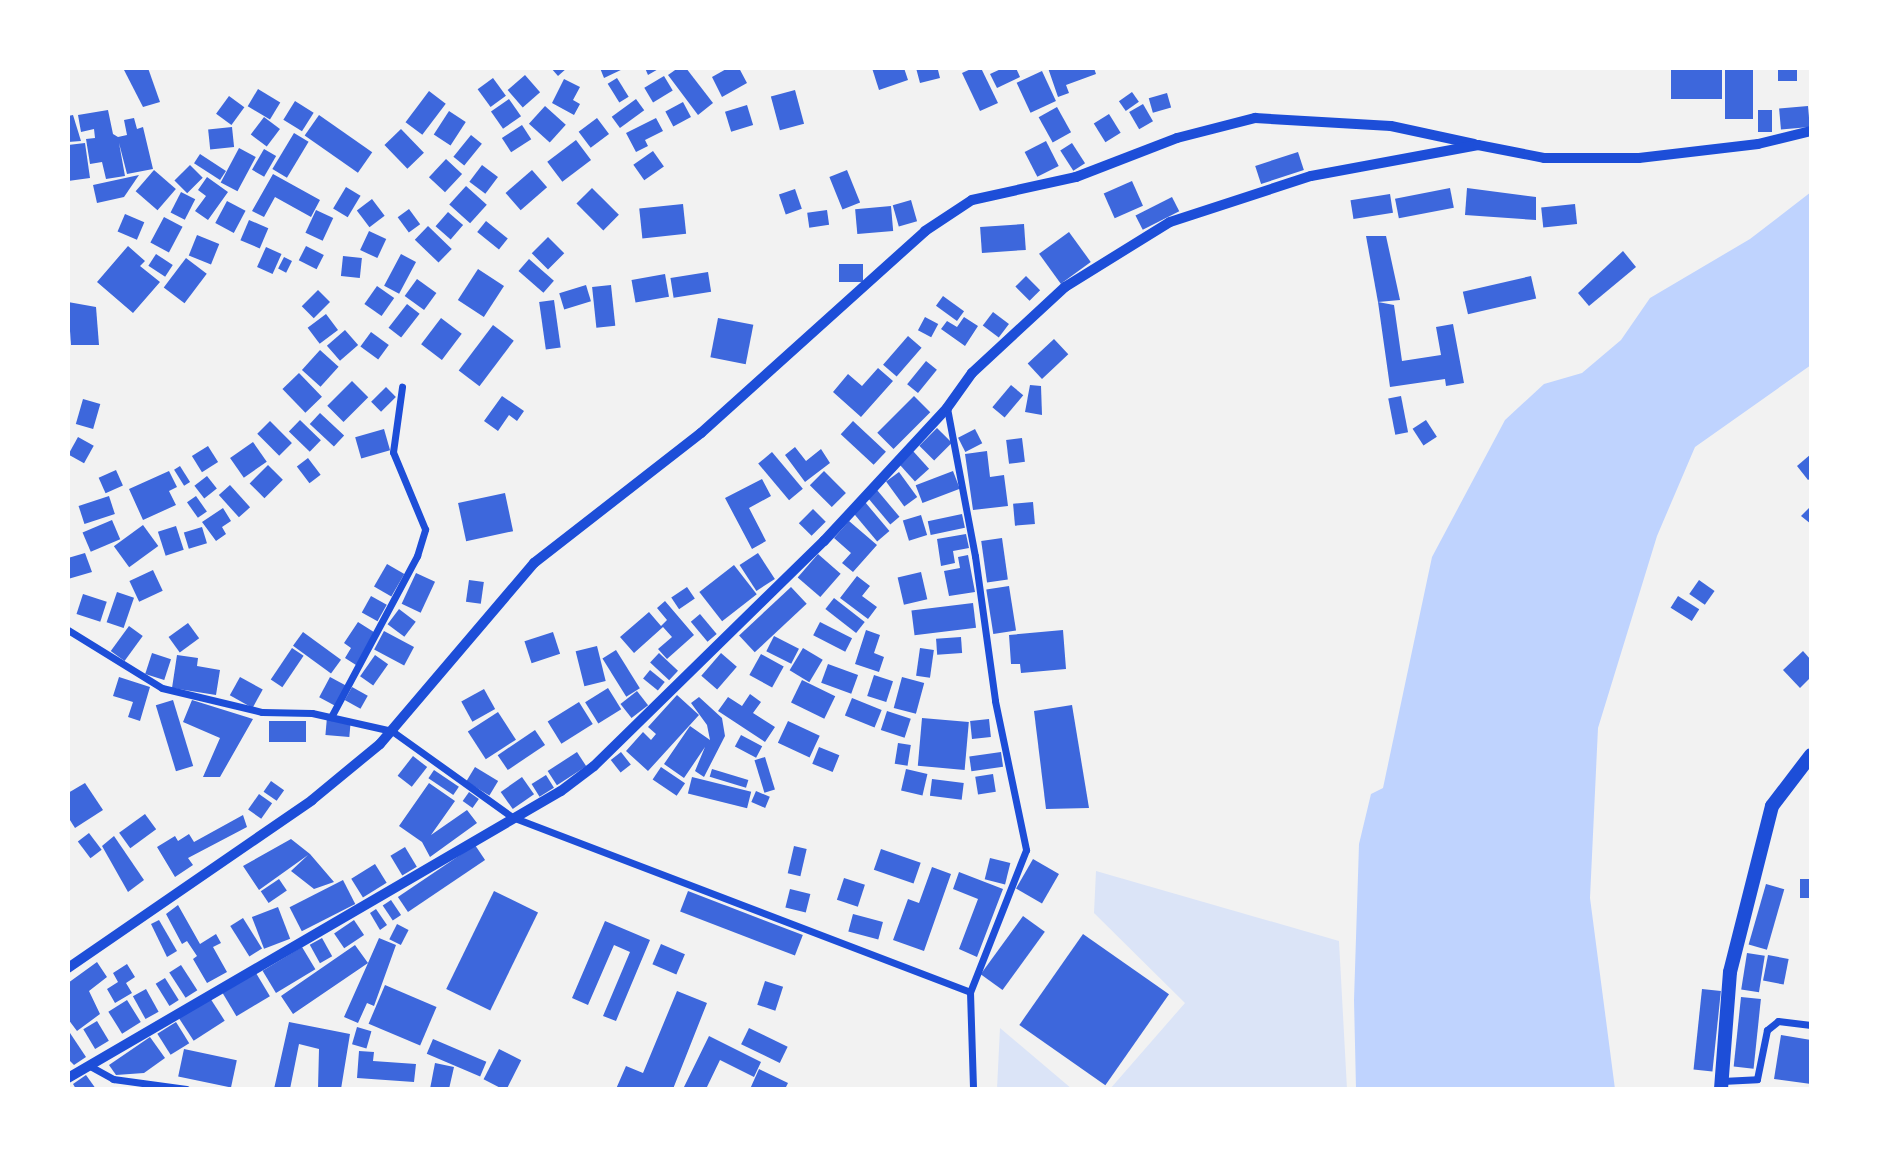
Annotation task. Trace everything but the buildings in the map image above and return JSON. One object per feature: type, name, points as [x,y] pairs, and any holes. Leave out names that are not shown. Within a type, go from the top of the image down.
[{"type":"highway","points":[[1721,1085],[1730,972],[1772,806],[1811,755]]},
{"type":"street","points":[[68,968],[312,800],[392,732],[534,563],[702,433],[925,231],[972,200],[1076,177],[1177,138],[1255,118],[1391,126],[1544,158],[1639,158],[1758,144],[1811,131]]},
{"type":"street","points":[[68,1078],[512,817],[561,791],[594,766],[748,619],[947,408],[972,373],[1065,286],[1170,222],[1311,176],[1478,145]]},
{"type":"street","points":[[331,718],[417,556],[425,529],[393,453],[402,387]]},
{"type":"street","points":[[947,408],[975,556],[995,701],[1026,850],[970,992],[973,1089]]},
{"type":"street","points":[[68,630],[162,688],[262,712],[331,718],[392,732],[512,817],[970,992]]},
{"type":"street","points":[[1721,1085],[1757,1079],[1767,1030],[1778,1021],[1811,1025]]},
{"type":"street","points":[[87,1065],[113,1079],[187,1089]]},
{"type":"shaded area","points":[[1096,871],[1339,941],[1347,1089],[1110,1089],[1185,1003],[1094,913]]},
{"type":"shaded area","points":[[1000,1028],[1072,1089],[997,1089]]},
{"type":"water","points":[[1811,192],[1811,365],[1695,447],[1657,536],[1598,728],[1590,898],[1615,1089],[1356,1089],[1354,1000],[1359,844],[1371,794],[1383,788],[1432,557],[1505,420],[1544,384],[1582,373],[1621,340],[1650,298],[1750,239]]}]
